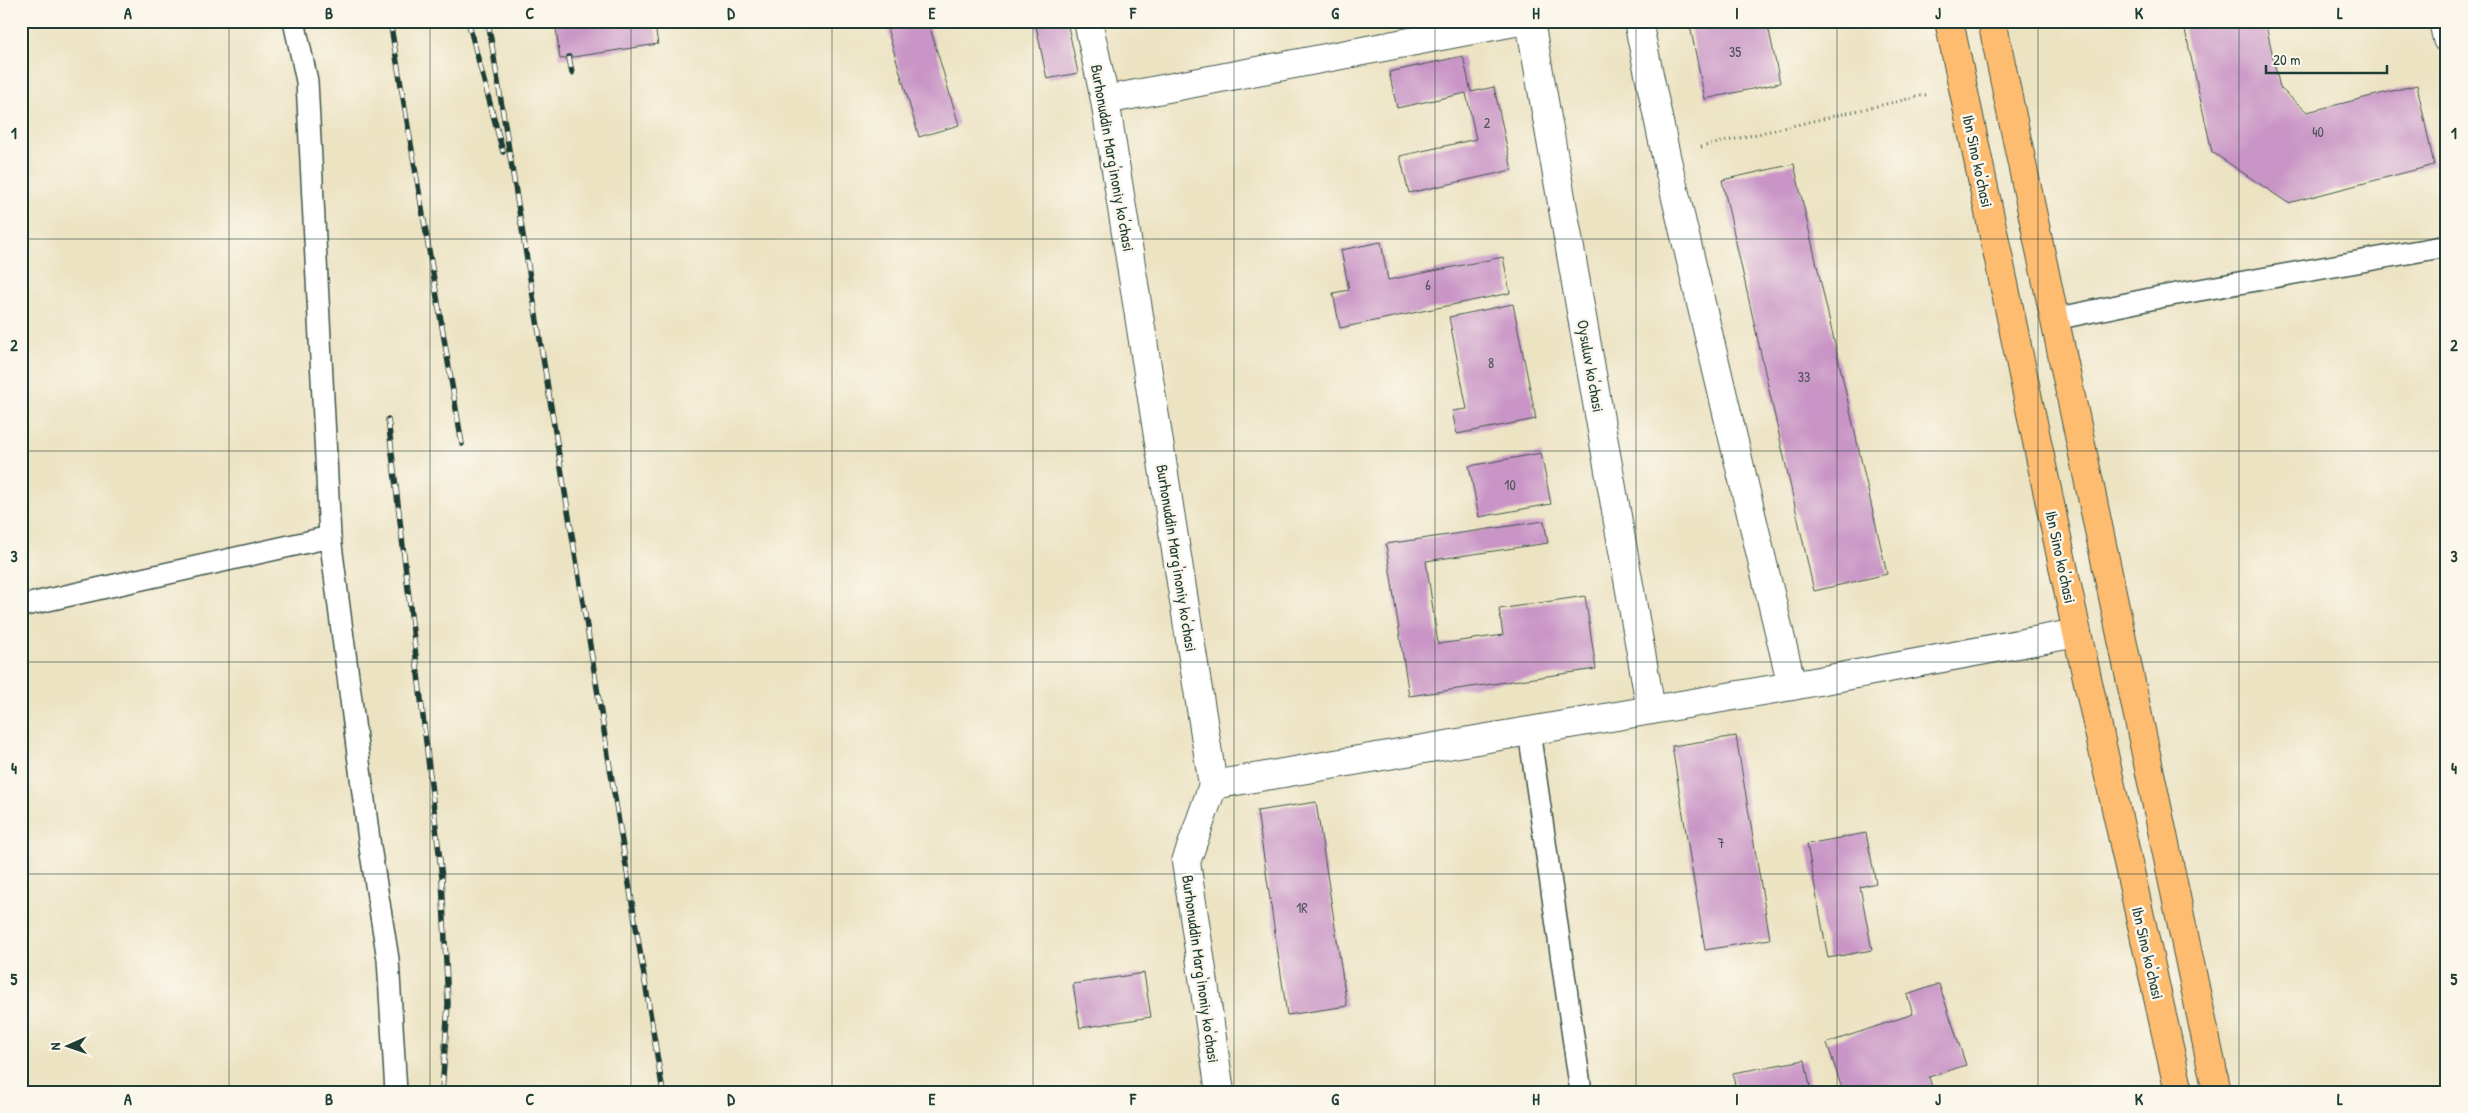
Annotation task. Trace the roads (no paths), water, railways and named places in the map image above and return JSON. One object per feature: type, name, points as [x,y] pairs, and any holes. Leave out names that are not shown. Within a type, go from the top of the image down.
[{"type":"main road","name":"Ibn Sino ko'chasi","points":[[1949,21],[2077,633],[2179,1092]]},
{"type":"main road","points":[[1992,21],[2217,1092]]},
{"type":"street","name":"Burhonuddin Marg'inoniy ko'chasi","points":[[1088,21],[1105,100],[1212,785],[1186,862],[1220,1092]]},
{"type":"street","points":[[1105,100],[1520,21]]},
{"type":"street","name":"Oysuluv ko'chasi","points":[[1530,21],[1651,710]]},
{"type":"street","points":[[1638,21],[1666,156],[1792,686]]},
{"type":"street","points":[[2443,21],[2447,39]]},
{"type":"street","points":[[1212,785],[1792,686],[2077,633]]},
{"type":"lane","points":[[294,21],[307,81],[330,537],[370,847],[388,959],[396,1092]]},
{"type":"lane","points":[[2055,319],[2447,246]]},
{"type":"lane","points":[[21,606],[330,537]]},
{"type":"lane","points":[[1529,731],[1581,1092]]},
{"type":"railway","points":[[390,21],[462,444]]},
{"type":"railway","points":[[468,21],[503,152]]},
{"type":"railway","points":[[488,21],[663,1092]]},
{"type":"railway","points":[[569,57],[572,73]]},
{"type":"railway","points":[[388,419],[442,878],[448,1004],[442,1092]]}]
